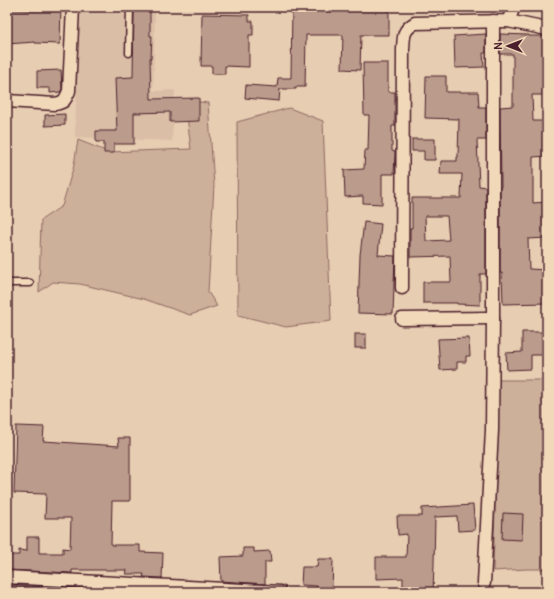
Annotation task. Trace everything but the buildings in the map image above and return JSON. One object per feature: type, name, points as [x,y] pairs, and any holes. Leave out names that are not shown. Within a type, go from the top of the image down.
[{"type":"street","points":[[7,101],[55,104],[62,103],[66,99],[69,91],[73,7]]},
{"type":"street","points":[[508,21],[514,7]]},
{"type":"street","points":[[484,584],[492,430],[493,21]]},
{"type":"street","points":[[402,288],[403,36],[405,32],[415,23],[493,21],[508,21],[547,29]]},
{"type":"street","points":[[402,319],[493,318]]},
{"type":"street","points":[[7,577],[280,592]]},
{"type":"lane","points":[[129,53],[130,7]]},
{"type":"lane","points":[[7,283],[30,283]]},
{"type":"shaded area","points":[[79,7],[155,7],[153,91],[175,90],[172,141],[75,137]]},
{"type":"shaded area","points":[[185,100],[208,103],[214,185],[208,292],[217,306],[190,315],[144,299],[80,284],[53,282],[39,292],[41,220],[62,206],[74,165],[78,140],[108,152],[191,149]]},
{"type":"shaded area","points":[[289,108],[323,121],[331,321],[286,327],[238,315],[237,122]]},
{"type":"shaded area","points":[[499,380],[547,380],[547,569],[493,571]]}]
